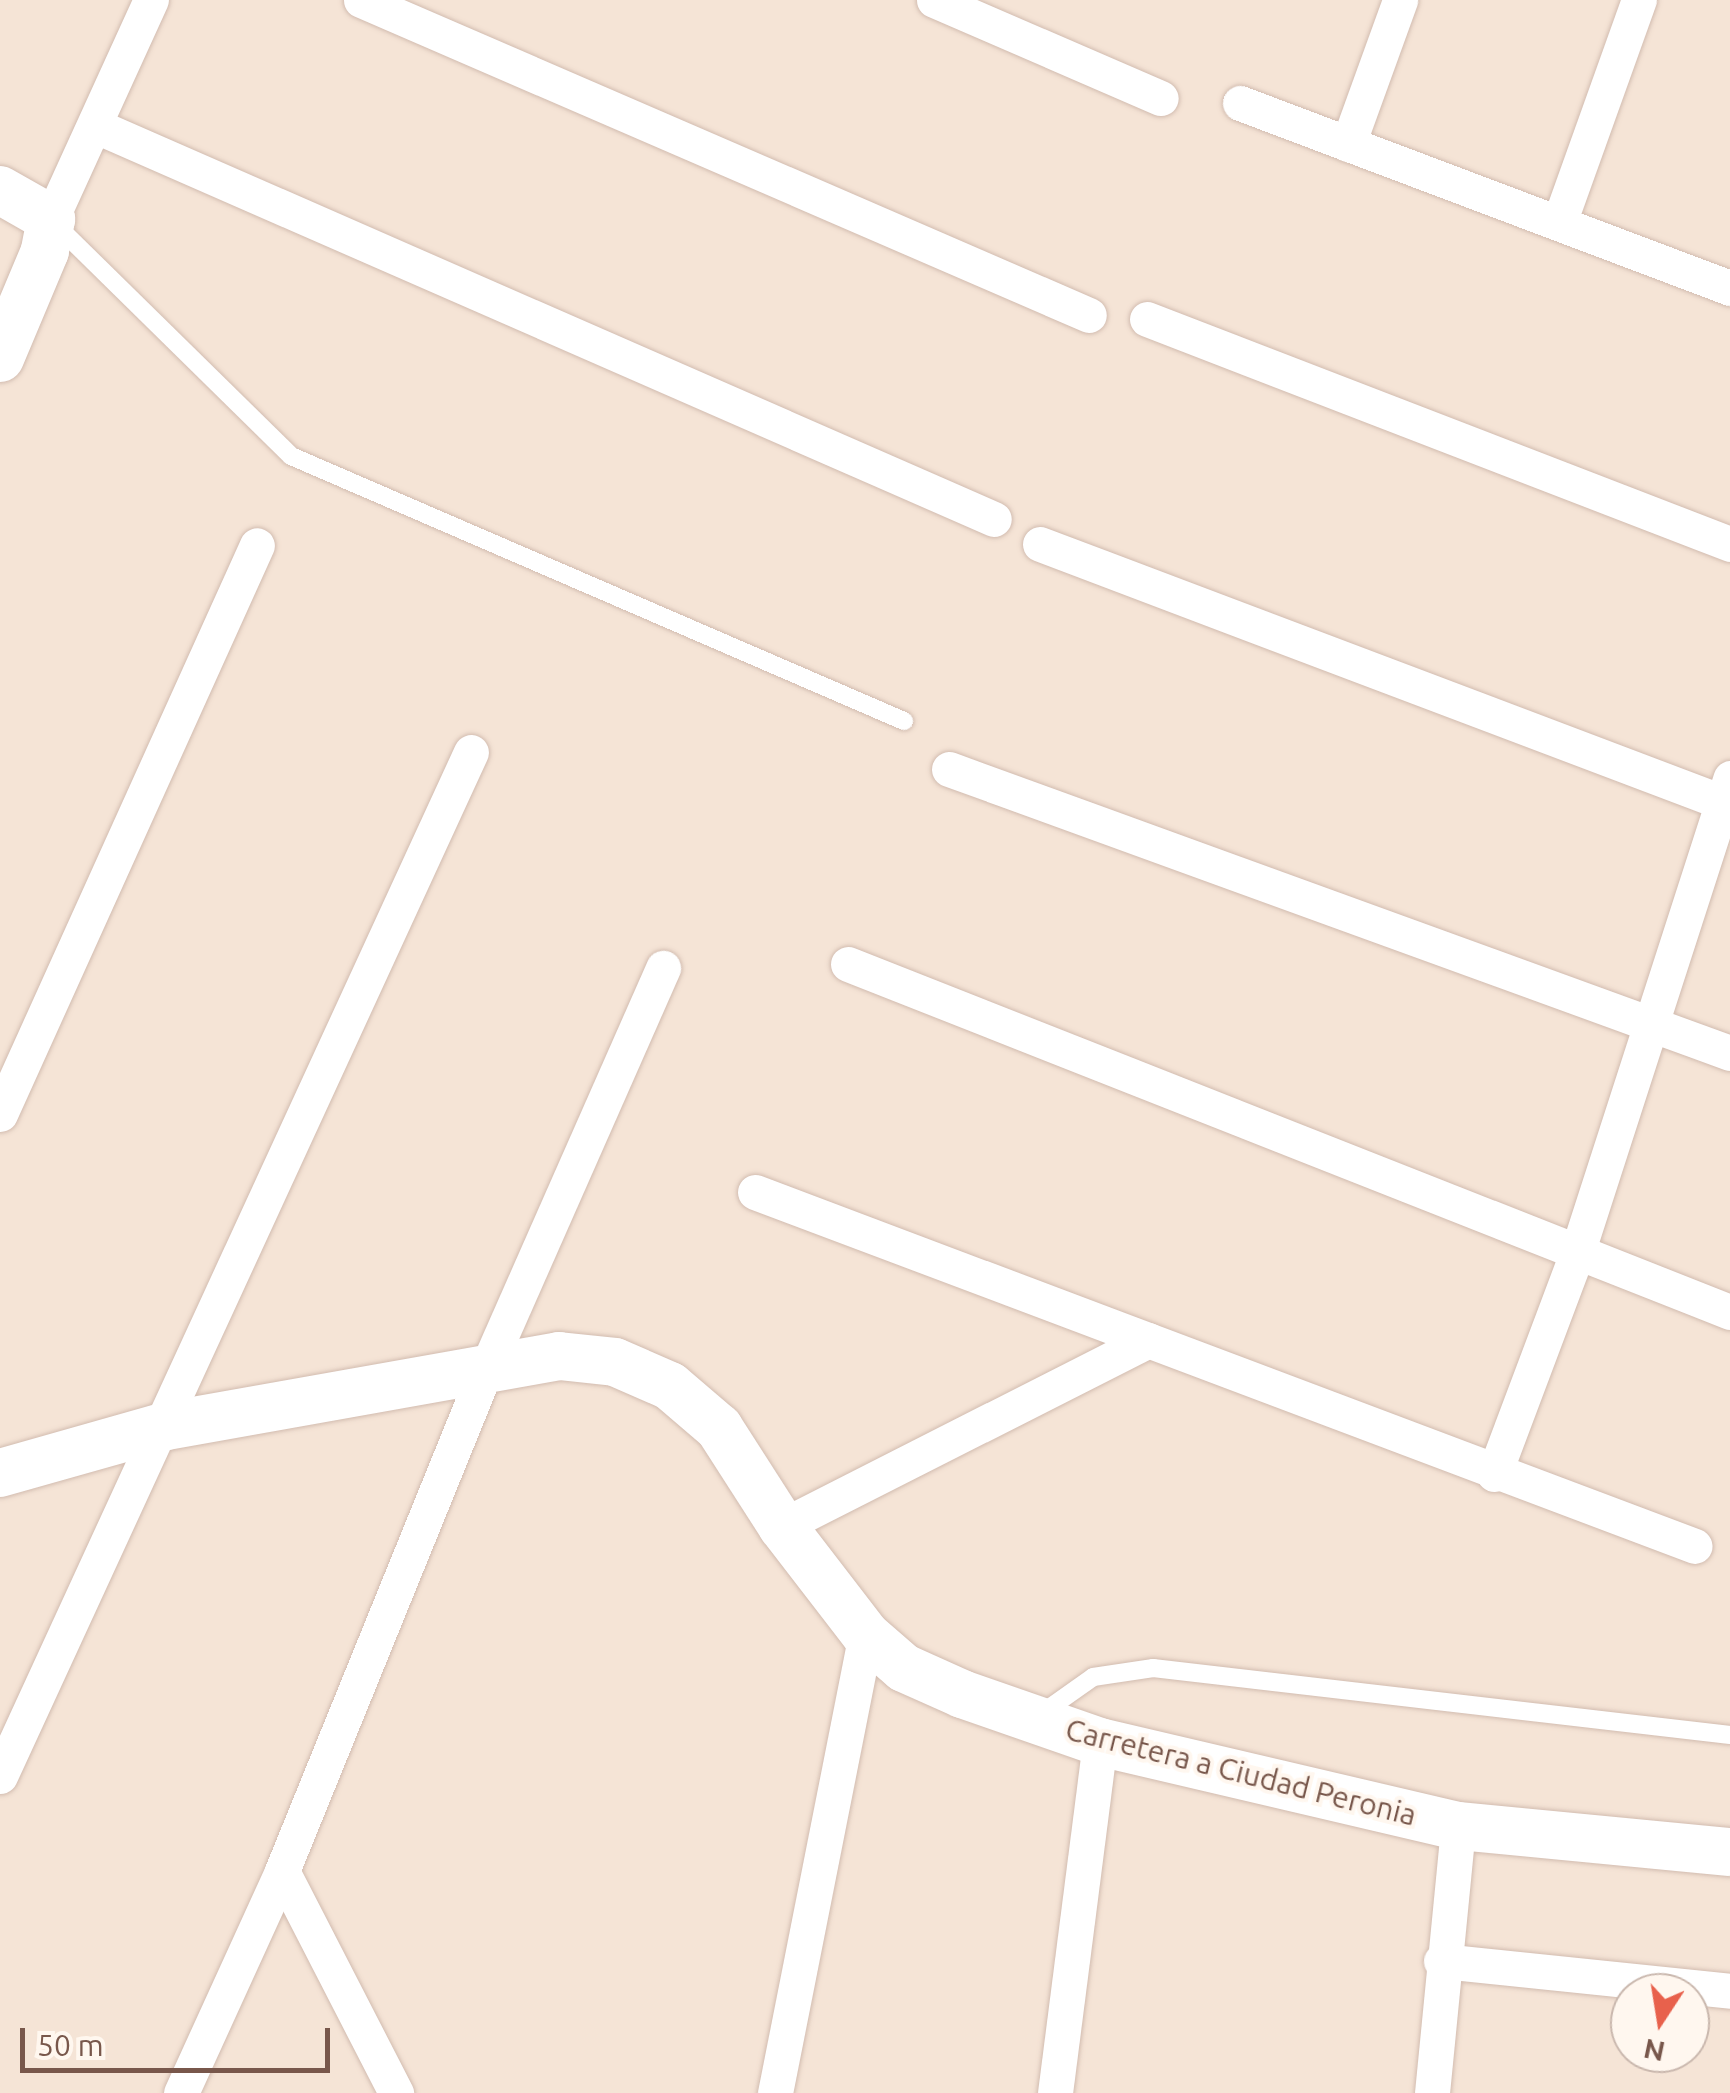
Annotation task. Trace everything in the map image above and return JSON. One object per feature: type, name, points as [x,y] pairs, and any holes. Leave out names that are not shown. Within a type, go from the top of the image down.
[{"type":"main road","points":[[0,190],[50,219],[45,251],[0,358]]},
{"type":"main road","name":"Carretera a Ciudad Peronia","points":[[0,1473],[166,1426],[581,1357],[615,1362],[670,1386],[719,1428],[782,1526],[866,1635],[904,1668],[1100,1742],[1458,1826],[1730,1852]]},
{"type":"street","points":[[50,219],[151,0]]},
{"type":"street","points":[[362,0],[1089,316]]},
{"type":"street","points":[[934,0],[1161,98]]},
{"type":"street","points":[[1348,144],[1400,0]]},
{"type":"street","points":[[1559,223],[1639,0]]},
{"type":"street","points":[[1240,102],[1730,288]]},
{"type":"street","points":[[96,126],[994,519]]},
{"type":"street","points":[[1147,318],[1730,544]]},
{"type":"street","points":[[1040,544],[1727,795],[1578,1250],[1494,1474]]},
{"type":"street","points":[[0,1114],[257,546]]},
{"type":"street","points":[[0,1776],[166,1426],[471,752]]},
{"type":"street","points":[[949,769],[1730,1053]]},
{"type":"street","points":[[848,964],[1730,1312]]},
{"type":"street","points":[[182,2093],[282,1871],[484,1374],[662,968]]},
{"type":"street","points":[[755,1192],[1494,1474],[1695,1546]]},
{"type":"street","points":[[782,1526],[1148,1340]]},
{"type":"street","points":[[775,2093],[866,1635]]},
{"type":"street","points":[[1055,2093],[1100,1742]]},
{"type":"street","points":[[1432,2093],[1441,1960],[1458,1826]]},
{"type":"street","points":[[282,1871],[396,2093]]},
{"type":"street","points":[[1441,1960],[1730,1991]]},
{"type":"lane","points":[[50,219],[291,456],[904,721]]},
{"type":"lane","points":[[1034,1719],[1092,1677],[1153,1668],[1730,1735]]},
{"type":"shaded area","points":[[0,0],[1730,0],[1730,2093],[0,2093]]}]
